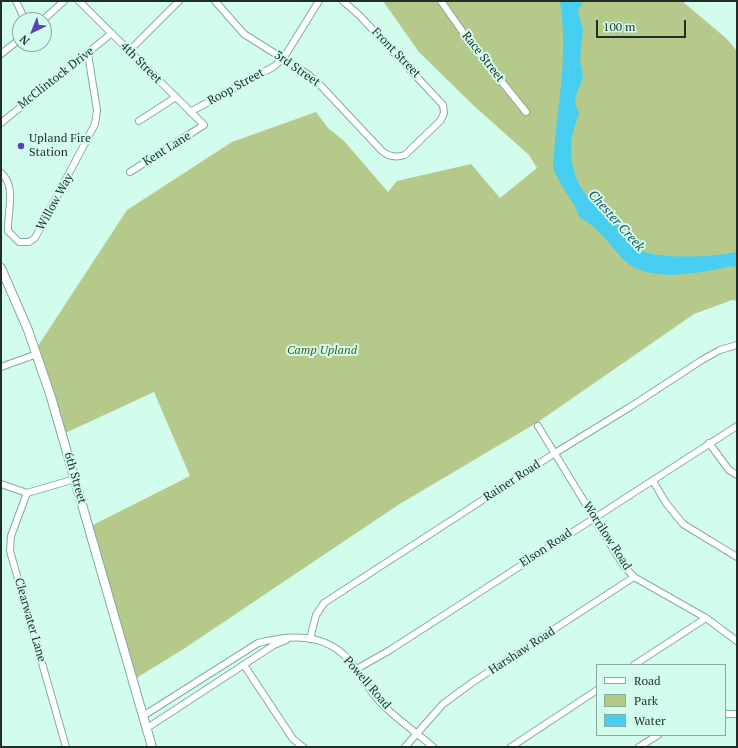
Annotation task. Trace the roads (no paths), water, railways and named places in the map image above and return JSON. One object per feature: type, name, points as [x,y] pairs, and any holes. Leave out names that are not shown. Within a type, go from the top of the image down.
[{"type":"street","points":[[16,1],[21,12]]},
{"type":"street","points":[[51,12],[64,1]]},
{"type":"street","name":"4th Street","points":[[79,1],[204,125]]},
{"type":"street","points":[[129,51],[179,1]]},
{"type":"street","name":"3rd Street","points":[[215,1],[244,34],[319,84],[382,151],[393,157]]},
{"type":"street","name":"Roop Street","points":[[190,112],[273,67],[283,59],[319,1]]},
{"type":"street","name":"Front Street","points":[[343,1],[360,16],[442,102],[444,109],[441,120],[405,155],[393,157]]},
{"type":"street","name":"Race Street","points":[[441,1],[469,41],[526,112]]},
{"type":"street","name":"McClintock Drive","points":[[1,123],[112,33]]},
{"type":"street","points":[[1,54],[12,45]]},
{"type":"street","name":"Willow Way","points":[[1,173],[6,177],[10,185],[8,231],[19,242],[29,242],[35,238],[95,124],[97,110],[88,54]]},
{"type":"street","points":[[139,122],[176,97]]},
{"type":"street","name":"Kent Lane","points":[[130,172],[204,125]]},
{"type":"street","name":"6th Street","points":[[1,268],[37,354],[75,479],[152,747]]},
{"type":"street","name":"Rainer Road","points":[[310,639],[316,616],[324,603],[555,453],[630,407],[702,360],[720,350],[737,345]]},
{"type":"street","points":[[1,367],[37,354]]},
{"type":"street","name":"Worrilow Road","points":[[538,426],[593,518],[623,565],[634,577],[706,618],[737,641]]},
{"type":"street","name":"Elson Road","points":[[355,670],[390,650],[737,426]]},
{"type":"street","points":[[709,443],[729,470],[737,475]]},
{"type":"street","points":[[1,484],[27,493],[75,479]]},
{"type":"street","points":[[653,480],[666,503],[683,524],[737,557]]},
{"type":"street","name":"Clearwater Lane","points":[[27,493],[11,536],[10,551],[66,747]]},
{"type":"street","name":"Harshaw Road","points":[[405,747],[443,704],[473,682],[634,577]]},
{"type":"street","points":[[636,664],[706,618]]},
{"type":"street","name":"Powell Road","points":[[147,728],[274,645],[292,638]]},
{"type":"street","name":"Powell Road","points":[[143,716],[258,643],[273,639],[310,639],[325,643],[338,650],[381,703],[433,747]]},
{"type":"street","points":[[244,665],[293,739],[302,747]]},
{"type":"street","points":[[511,747],[596,691]]},
{"type":"street","points":[[726,714],[737,714]]},
{"type":"street","points":[[639,747],[656,736]]},
{"type":"water","points":[[560,1],[582,2],[578,12],[583,29],[580,60],[583,77],[575,98],[579,113],[573,134],[571,153],[576,177],[583,191],[588,197],[609,213],[618,224],[627,241],[640,251],[667,256],[699,256],[737,252],[737,268],[731,266],[691,274],[676,275],[647,272],[634,267],[624,260],[599,232],[580,218],[553,167],[563,64]]},
{"type":"place","name":"Upland Fire Station","points":[[21,146]]},
{"type":"water label","name":"Chester Creek","points":[[616,221]]},
{"type":"park label","name":"Camp Upland","points":[[322,351]]}]
